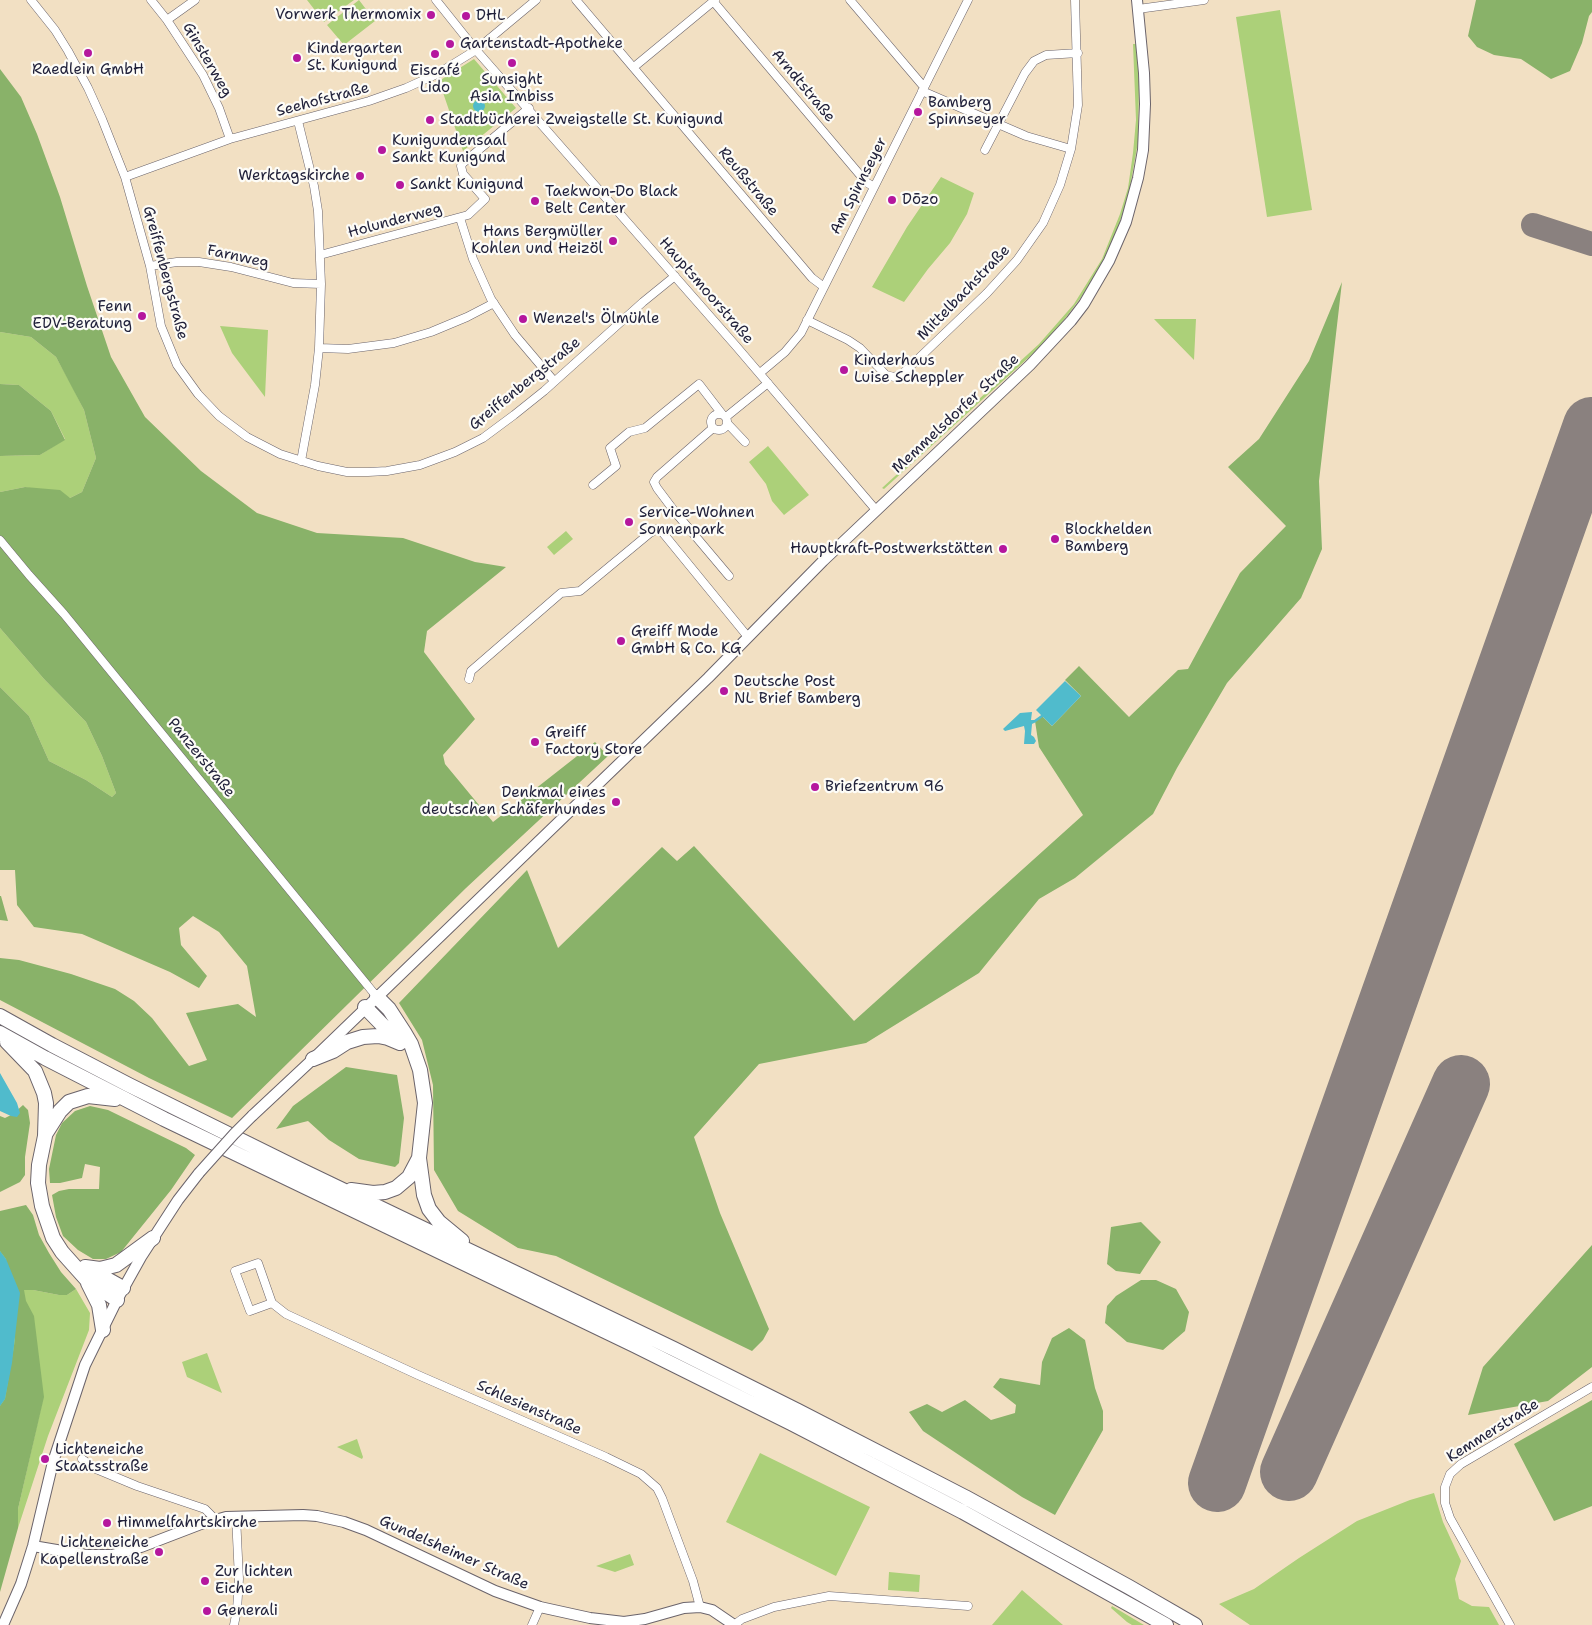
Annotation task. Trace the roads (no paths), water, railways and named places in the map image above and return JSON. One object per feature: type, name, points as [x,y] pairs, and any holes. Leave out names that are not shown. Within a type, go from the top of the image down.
[{"type":"highway","points":[[377,996],[389,1009],[400,1026],[411,1044],[417,1059],[424,1088],[425,1103],[419,1158],[424,1195],[429,1209],[439,1222],[481,1255]]},
{"type":"highway","points":[[365,1007],[417,1059]]},
{"type":"highway","points":[[0,1016],[112,1076],[339,1188],[674,1349],[921,1473],[1130,1587],[1195,1625]]},
{"type":"highway","points":[[0,1034],[130,1102],[617,1336],[791,1423],[963,1512],[1166,1625]]},
{"type":"highway","points":[[0,1034],[35,1071],[44,1093],[46,1103],[45,1136],[39,1165],[38,1183],[42,1206],[53,1238],[70,1262],[120,1294]]},
{"type":"highway","points":[[313,1059],[333,1051],[347,1042],[363,1037],[378,1036],[400,1043]]},
{"type":"highway","points":[[45,1136],[60,1111],[69,1102],[79,1098],[101,1096],[130,1102]]},
{"type":"highway","points":[[339,1188],[373,1193],[386,1192],[396,1188],[409,1178],[419,1158]]},
{"type":"highway","points":[[86,1274],[116,1265],[153,1238]]},
{"type":"highway","points":[[86,1274],[99,1305],[103,1330]]},
{"type":"main road","name":"Memmelsdorfer Straße","points":[[3,1625],[33,1546],[53,1462],[86,1364],[120,1294],[153,1238],[178,1200],[199,1173],[252,1116],[620,763],[876,510],[1053,342],[1084,304],[1121,235],[1131,204],[1143,150],[1145,112],[1144,72],[1137,5]]},
{"type":"main road","name":"Gundelsheimer Straße","points":[[33,1546],[64,1552],[97,1555],[125,1552],[215,1519],[236,1516],[303,1515],[344,1522],[366,1530],[503,1594],[540,1607],[590,1618],[624,1622],[645,1619],[684,1608],[700,1607]]},
{"type":"main road","points":[[700,1607],[712,1610],[734,1625]]},
{"type":"street","name":"Greiffenbergstraße","points":[[31,0],[55,30],[85,82],[102,119],[124,177],[150,266],[162,326],[174,359],[188,382],[219,416],[247,437],[280,454],[347,472],[368,472],[394,470],[434,461],[456,452],[483,438],[554,381],[675,276]]},
{"type":"street","name":"Ginsterweg","points":[[151,0],[167,20],[207,82],[227,126],[230,139]]},
{"type":"street","points":[[167,20],[195,0]]},
{"type":"street","name":"Hauptsmoorstraße","points":[[436,0],[476,50],[760,373],[876,510]]},
{"type":"street","name":"Seehofstraße","points":[[124,177],[230,139],[369,102],[406,88],[437,74],[476,50],[536,0]]},
{"type":"street","name":"Reußstraße","points":[[576,0],[812,278],[824,286]]},
{"type":"street","points":[[634,67],[714,0]]},
{"type":"street","name":"Arndtstraße","points":[[714,0],[866,182],[874,188]]},
{"type":"street","points":[[850,0],[923,89],[998,125],[1026,136],[1071,149]]},
{"type":"street","name":"Am Spinnseyer","points":[[760,373],[792,345],[807,320],[968,0]]},
{"type":"street","name":"Mittelbachstraße","points":[[807,320],[848,340],[860,348],[886,376],[894,377],[902,374],[1008,271],[1043,223],[1071,149],[1078,105],[1075,0]]},
{"type":"street","points":[[1137,5],[1204,0]]},
{"type":"street","points":[[985,150],[1025,73],[1034,61],[1046,55],[1078,53]]},
{"type":"street","name":"Holunderweg","points":[[320,254],[468,215],[485,199],[463,174],[461,166],[528,108]]},
{"type":"street","points":[[298,121],[314,186],[318,211],[320,254],[319,348],[315,385],[302,461]]},
{"type":"street","points":[[460,218],[480,278],[494,303],[515,335],[554,381]]},
{"type":"street","name":"Farnweg","points":[[150,266],[177,262],[199,262],[231,267],[294,283],[320,284]]},
{"type":"street","points":[[319,348],[348,349],[394,343],[448,326],[494,303]]},
{"type":"street","points":[[725,418],[716,414],[710,423],[713,428],[719,431],[724,429],[725,418],[768,383]]},
{"type":"street","points":[[593,485],[616,466],[610,448],[629,432],[645,428],[699,384],[745,442]]},
{"type":"street","points":[[713,428],[656,477],[654,482],[675,512],[729,576]]},
{"type":"street","points":[[469,679],[471,671],[561,593],[580,591],[650,532],[657,529],[663,533],[748,637]]},
{"type":"street","name":"Panzerstraße","points":[[0,540],[64,614],[377,996]]},
{"type":"street","points":[[258,1264],[272,1303],[250,1311],[235,1272],[258,1264]]},
{"type":"street","name":"Schlesienstraße","points":[[272,1303],[302,1323],[606,1457],[640,1474],[657,1488],[662,1498],[690,1573],[700,1607]]},
{"type":"street","name":"Kemmerstraße","points":[[1510,1625],[1450,1518],[1445,1503],[1445,1487],[1450,1474],[1461,1464],[1592,1386]]},
{"type":"street","points":[[82,1459],[102,1471],[137,1486],[205,1509],[215,1519]]},
{"type":"street","points":[[234,1625],[239,1579],[236,1516]]},
{"type":"street","points":[[734,1625],[742,1619],[774,1607],[829,1596],[968,1606]]},
{"type":"street","points":[[532,1625],[540,1607]]},
{"type":"water","points":[[481,100],[484,101],[484,111],[477,112],[474,111],[473,104],[474,101]]},
{"type":"water","points":[[1065,681],[1081,696],[1052,726],[1036,710]]},
{"type":"water","points":[[1032,712],[1031,720],[1036,722],[1032,724],[1031,735],[1036,741],[1034,744],[1024,744],[1024,726],[1005,731],[1003,729],[1020,713]]},
{"type":"water","points":[[0,1073],[17,1103],[20,1113],[17,1117],[0,1111]]},
{"type":"water","points":[[0,1251],[6,1259],[20,1293],[12,1363],[5,1399],[0,1406]]},
{"type":"waterway","points":[[1035,721],[1042,716]]},
{"type":"place","name":"Vorwerk Thermomix","points":[[431,15]]},
{"type":"place","name":"DHL","points":[[466,16]]},
{"type":"place","name":"Gartenstadt-Apotheke","points":[[450,44]]},
{"type":"place","name":"Raedlein GmbH","points":[[88,53]]},
{"type":"place","name":"Eiscafé Lido","points":[[435,54]]},
{"type":"place","name":"Kindergarten St. Kunigund","points":[[297,58]]},
{"type":"place","name":"Sunsight Asia Imbiss","points":[[512,63]]},
{"type":"place","name":"Bamberg Spinnseyer","points":[[918,112]]},
{"type":"place","name":"Stadtbücherei Zweigstelle St. Kunigund","points":[[430,120]]},
{"type":"place","name":"Kunigundensaal Sankt Kunigund","points":[[382,150]]},
{"type":"place","name":"Werktagskirche","points":[[360,176]]},
{"type":"place","name":"Sankt Kunigund","points":[[400,185]]},
{"type":"place","name":"Dōzo","points":[[892,200]]},
{"type":"place","name":"Taekwon-Do Black Belt Center","points":[[535,201]]},
{"type":"place","name":"Hans Bergmüller Kohlen und Heizöl","points":[[613,241]]},
{"type":"place","name":"Fenn EDV-Beratung","points":[[142,316]]},
{"type":"place","name":"Wenzel's Ölmühle","points":[[523,319]]},
{"type":"place","name":"Kinderhaus Luise Scheppler","points":[[844,370]]},
{"type":"place","name":"Service-Wohnen Sonnenpark","points":[[629,522]]},
{"type":"place","name":"Blockhelden Bamberg","points":[[1055,539]]},
{"type":"place","name":"Hauptkraft-Postwerkstätten","points":[[1003,549]]},
{"type":"place","name":"Greiff Mode GmbH & Co. KG","points":[[621,641]]},
{"type":"place","name":"Deutsche Post NL Brief Bamberg","points":[[724,691]]},
{"type":"place","name":"Greiff Factory Store","points":[[535,742]]},
{"type":"place","name":"Briefzentrum 96","points":[[815,787]]},
{"type":"place","name":"Denkmal eines deutschen Schäferhundes","points":[[616,802]]},
{"type":"place","name":"Lichteneiche Staatsstraße","points":[[45,1459]]},
{"type":"place","name":"Himmelfahrtskirche","points":[[107,1523]]},
{"type":"place","name":"Lichteneiche Kapellenstraße","points":[[159,1552]]},
{"type":"place","name":"Zur lichten Eiche","points":[[205,1581]]},
{"type":"place","name":"Generali","points":[[207,1611]]}]
